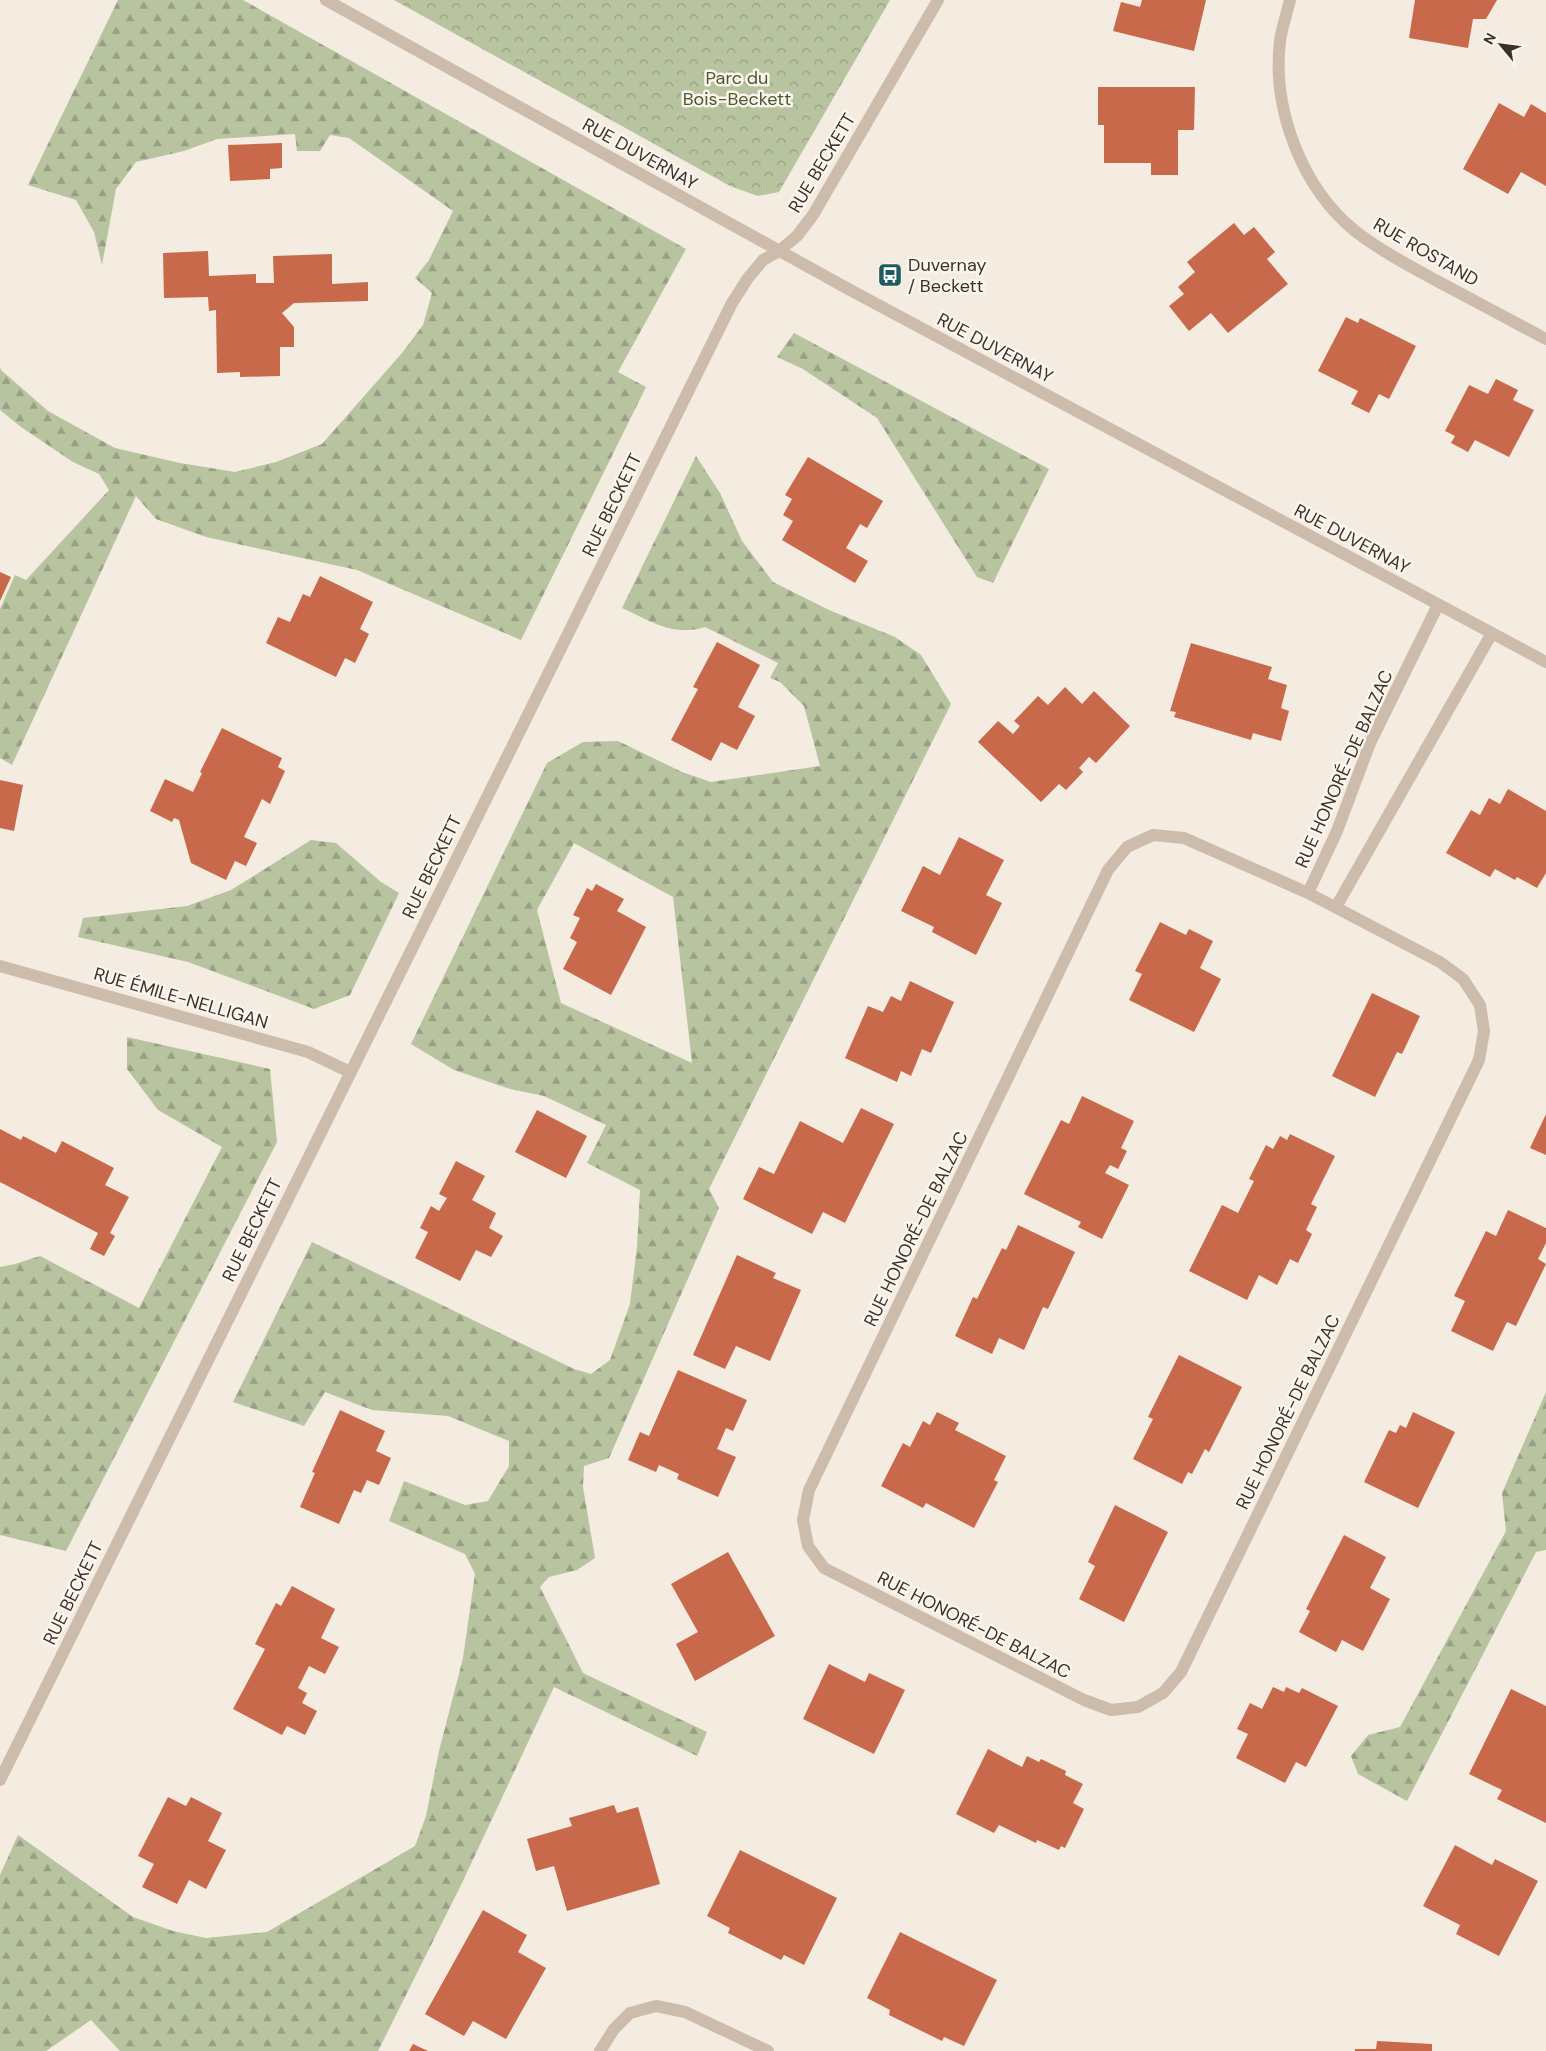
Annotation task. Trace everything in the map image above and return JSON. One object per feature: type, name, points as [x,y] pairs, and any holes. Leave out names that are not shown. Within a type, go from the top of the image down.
[{"type":"street","name":"RUE DUVERNAY","points":[[326,0],[779,251],[1546,662]]},
{"type":"street","name":"RUE BECKETT","points":[[0,1780],[732,303],[748,278],[763,260],[779,251],[797,236],[813,215],[938,0]]},
{"type":"street","name":"RUE ROSTAND","points":[[1290,0],[1280,40],[1279,84],[1287,121],[1298,154],[1329,204],[1354,230],[1388,254],[1546,339]]},
{"type":"street","name":"RUE HONORÉ-DE BALZAC","points":[[1308,893],[1337,831],[1370,743],[1438,605]]},
{"type":"street","points":[[1336,907],[1492,633]]},
{"type":"street","name":"RUE HONORÉ-DE BALZAC","points":[[1153,836],[1184,838],[1336,907],[1440,962],[1463,979],[1480,1005],[1484,1031],[1479,1060],[1181,1672],[1162,1693],[1138,1707],[1110,1710],[1084,1700],[824,1568],[808,1546],[803,1520],[809,1490],[1108,870],[1127,847],[1153,836]]},
{"type":"street","name":"RUE ÉMILE-NELLIGAN","points":[[0,966],[308,1052],[350,1072]]},
{"type":"street","points":[[600,2051],[614,2029],[630,2013],[656,2006],[685,2012],[768,2051]]},
{"type":"green space","points":[[118,0],[243,0],[686,249],[618,372],[646,387],[521,640],[357,570],[206,537],[156,519],[136,496],[12,765],[0,758],[0,609],[15,575],[26,580],[109,490],[99,474],[73,462],[21,427],[0,410],[0,367],[1,370],[48,411],[115,448],[180,463],[235,472],[276,462],[322,444],[402,353],[423,325],[432,293],[415,278],[429,260],[453,211],[349,138],[330,135],[320,151],[297,151],[295,134],[217,139],[184,151],[136,162],[116,189],[102,265],[94,232],[76,200],[28,185]]},
{"type":"green space","name":"Parc du Bois-Beckett","points":[[394,0],[890,0],[779,192],[758,196],[730,186]]},
{"type":"green space","points":[[794,333],[1049,469],[993,583],[977,577],[877,418],[803,369],[777,357]]},
{"type":"green space","points":[[696,456],[720,493],[742,541],[773,582],[829,610],[895,637],[921,655],[951,704],[709,1189],[719,1208],[609,1458],[584,1466],[583,1487],[595,1558],[577,1570],[549,1577],[540,1587],[583,1673],[707,1732],[697,1756],[554,1687],[461,1885],[378,2051],[120,2051],[91,2020],[46,2051],[0,2051],[0,1875],[18,1835],[133,1917],[173,1931],[206,1938],[267,1932],[415,1846],[426,1816],[439,1751],[463,1658],[475,1574],[465,1554],[389,1521],[404,1481],[465,1505],[488,1501],[509,1466],[509,1441],[448,1416],[372,1410],[325,1392],[304,1426],[233,1402],[312,1242],[574,1369],[591,1374],[610,1360],[630,1304],[637,1247],[640,1190],[587,1163],[606,1125],[544,1096],[510,1089],[454,1070],[411,1044],[547,763],[583,742],[618,741],[682,772],[711,782],[820,766],[804,706],[780,682],[770,678],[778,663],[705,627],[693,630],[672,629],[622,608]],"holes":[[[574,843],[673,897],[692,1063],[561,1003],[537,910]]]},
{"type":"green space","points":[[311,840],[336,843],[381,882],[399,893],[350,995],[314,1009],[188,962],[78,937],[83,918],[187,906],[231,890]]},
{"type":"green space","points":[[127,1037],[270,1069],[277,1142],[66,1551],[0,1535],[0,1267],[40,1256],[139,1308],[222,1147],[158,1110],[127,1069]]},
{"type":"green space","points":[[1546,1392],[1546,1550],[1536,1552],[1407,1801],[1358,1774],[1351,1756],[1368,1735],[1400,1727],[1506,1531],[1502,1493]]},
{"type":"building","points":[[1142,0],[1206,0],[1194,51],[1113,31],[1121,2],[1140,7]]},
{"type":"building","points":[[1415,0],[1497,0],[1486,19],[1473,19],[1468,48],[1409,38]]},
{"type":"building","points":[[1098,87],[1195,87],[1194,130],[1178,130],[1178,175],[1151,175],[1151,163],[1104,163],[1104,125],[1098,125]]},
{"type":"building","points":[[1499,103],[1524,117],[1531,104],[1546,113],[1546,186],[1521,172],[1508,194],[1463,169]]},
{"type":"building","points":[[282,143],[282,168],[270,169],[270,179],[230,181],[228,145]]},
{"type":"building","points":[[1234,223],[1244,235],[1254,227],[1275,252],[1267,259],[1288,284],[1228,333],[1211,313],[1189,331],[1169,306],[1184,294],[1178,287],[1195,272],[1187,262]]},
{"type":"building","points":[[208,251],[209,276],[256,274],[256,283],[274,283],[273,256],[332,254],[332,284],[368,282],[368,301],[294,303],[282,313],[294,327],[294,347],[280,347],[280,376],[240,377],[240,372],[217,373],[216,310],[209,311],[208,297],[164,298],[163,253]]},
{"type":"building","points":[[1346,317],[1358,323],[1360,318],[1416,346],[1389,399],[1379,394],[1369,413],[1351,404],[1358,391],[1318,371]]},
{"type":"building","points":[[1496,379],[1518,390],[1513,400],[1534,410],[1509,457],[1475,440],[1468,452],[1451,443],[1455,436],[1445,431],[1469,385],[1488,394]]},
{"type":"building","points":[[808,457],[883,501],[867,528],[860,524],[846,548],[868,561],[855,583],[782,540],[793,521],[783,515],[792,499],[785,495]]},
{"type":"building","points":[[0,572],[11,577],[0,601]]},
{"type":"building","points":[[320,576],[373,602],[360,629],[369,634],[355,663],[345,658],[336,677],[266,643],[278,617],[290,622],[303,594],[310,597]]},
{"type":"building","points":[[717,642],[760,665],[738,707],[755,716],[737,750],[721,742],[711,761],[671,740],[698,689],[693,687]]},
{"type":"building","points":[[1191,643],[1272,667],[1268,679],[1287,685],[1281,708],[1289,711],[1281,741],[1253,733],[1251,740],[1174,717],[1176,712],[1170,711]]},
{"type":"building","points":[[1065,687],[1082,704],[1094,691],[1130,726],[1096,763],[1089,757],[1079,768],[1083,772],[1066,790],[1059,784],[1041,802],[978,742],[998,721],[1013,734],[1020,726],[1014,721],[1038,696],[1048,705]]},
{"type":"building","points":[[222,728],[282,758],[278,767],[285,771],[270,804],[262,799],[244,837],[257,843],[246,866],[235,861],[226,880],[191,863],[179,820],[174,818],[172,822],[150,811],[165,779],[193,792],[202,773],[200,772]]},
{"type":"building","points":[[0,780],[23,785],[14,831],[0,828]]},
{"type":"building","points":[[1508,789],[1546,811],[1546,873],[1537,888],[1517,877],[1515,880],[1495,869],[1490,877],[1446,853],[1471,810],[1480,815],[1489,798],[1500,804]]},
{"type":"building","points":[[959,837],[1004,860],[986,895],[1002,903],[976,955],[932,932],[934,927],[901,911],[923,866],[940,875]]},
{"type":"building","points":[[596,884],[624,899],[617,911],[646,927],[611,995],[563,969],[577,942],[570,938],[580,918],[573,915],[587,888],[592,891]]},
{"type":"building","points":[[1160,922],[1186,935],[1189,929],[1213,941],[1200,968],[1221,979],[1194,1032],[1129,1000],[1142,974],[1135,971]]},
{"type":"building","points":[[910,981],[954,1002],[931,1053],[922,1049],[911,1076],[901,1071],[897,1082],[845,1058],[868,1006],[883,1012],[891,996],[901,1001]]},
{"type":"building","points":[[1372,993],[1420,1016],[1402,1054],[1397,1052],[1375,1097],[1332,1076]]},
{"type":"building","points":[[1082,1096],[1134,1121],[1121,1148],[1127,1151],[1118,1169],[1110,1165],[1105,1173],[1129,1185],[1102,1239],[1078,1227],[1081,1222],[1024,1194],[1061,1120],[1069,1124]]},
{"type":"building","points":[[861,1108],[894,1124],[845,1223],[823,1212],[812,1234],[743,1199],[759,1167],[774,1174],[800,1121],[843,1143]]},
{"type":"building","points":[[537,1110],[587,1136],[566,1178],[515,1152]]},
{"type":"building","points":[[1546,1114],[1546,1155],[1530,1148]]},
{"type":"building","points":[[0,1129],[21,1140],[23,1136],[56,1153],[62,1141],[114,1168],[105,1185],[129,1197],[110,1233],[115,1236],[104,1256],[90,1249],[98,1233],[0,1182]]},
{"type":"building","points":[[1290,1134],[1335,1156],[1311,1204],[1317,1207],[1306,1230],[1312,1234],[1298,1263],[1290,1259],[1277,1285],[1259,1275],[1247,1300],[1189,1271],[1222,1205],[1238,1213],[1254,1181],[1249,1179],[1266,1145],[1273,1149],[1280,1136],[1287,1140]]},
{"type":"building","points":[[456,1161],[485,1176],[472,1200],[496,1213],[489,1228],[503,1236],[491,1257],[476,1250],[460,1281],[415,1258],[428,1232],[420,1228],[431,1206],[439,1211],[447,1198],[439,1194]]},
{"type":"building","points":[[1508,1210],[1546,1228],[1546,1243],[1538,1259],[1546,1264],[1516,1326],[1507,1322],[1493,1351],[1451,1331],[1465,1301],[1454,1296],[1486,1231],[1496,1236]]},
{"type":"building","points":[[1018,1225],[1075,1252],[1048,1309],[1043,1307],[1024,1350],[999,1338],[992,1354],[955,1336],[973,1297],[977,1299],[1002,1248],[1006,1250]]},
{"type":"building","points":[[737,1255],[776,1273],[773,1278],[801,1290],[770,1361],[736,1346],[725,1369],[693,1355]]},
{"type":"building","points":[[1179,1355],[1242,1387],[1209,1452],[1205,1449],[1192,1474],[1188,1472],[1182,1484],[1133,1459],[1153,1419],[1148,1417]]},
{"type":"building","points":[[678,1370],[747,1400],[733,1431],[726,1428],[717,1449],[736,1457],[718,1497],[677,1479],[679,1474],[659,1465],[656,1472],[628,1460],[640,1432],[649,1436]]},
{"type":"building","points":[[340,1410],[385,1431],[376,1451],[391,1458],[379,1485],[367,1480],[361,1493],[354,1490],[339,1524],[300,1507],[315,1473],[312,1472]]},
{"type":"building","points":[[937,1412],[959,1423],[955,1430],[1006,1456],[994,1480],[998,1482],[974,1528],[926,1503],[923,1508],[881,1486],[903,1443],[910,1447],[923,1421],[930,1425]]},
{"type":"building","points":[[1413,1412],[1455,1432],[1418,1508],[1364,1482],[1389,1430],[1396,1433],[1400,1425],[1406,1428]]},
{"type":"building","points":[[1115,1505],[1168,1532],[1124,1622],[1079,1599],[1095,1566],[1088,1562]]},
{"type":"building","points":[[1344,1535],[1386,1557],[1370,1588],[1390,1599],[1363,1651],[1342,1640],[1336,1652],[1299,1632],[1310,1611],[1306,1609]]},
{"type":"building","points":[[728,1552],[775,1636],[695,1681],[676,1644],[698,1632],[671,1584]]},
{"type":"building","points":[[292,1586],[335,1609],[321,1638],[339,1647],[325,1674],[309,1666],[298,1688],[307,1693],[302,1703],[317,1711],[305,1735],[287,1726],[282,1735],[233,1709],[265,1649],[255,1644],[276,1603],[281,1606]]},
{"type":"building","points":[[829,1664],[865,1682],[869,1673],[905,1690],[874,1754],[803,1719]]},
{"type":"building","points":[[1273,1687],[1284,1692],[1286,1687],[1299,1693],[1302,1688],[1338,1706],[1306,1767],[1296,1762],[1285,1783],[1236,1758],[1248,1734],[1237,1729],[1250,1703],[1262,1709]]},
{"type":"building","points":[[1511,1689],[1546,1706],[1546,1823],[1497,1799],[1502,1790],[1469,1774]]},
{"type":"building","points":[[988,1749],[1022,1767],[1027,1756],[1039,1762],[1041,1759],[1066,1771],[1065,1775],[1083,1784],[1073,1803],[1084,1809],[1065,1848],[1061,1846],[1059,1850],[1037,1840],[1036,1843],[999,1825],[994,1833],[956,1814]]},
{"type":"building","points":[[168,1797],[186,1806],[191,1797],[222,1813],[208,1841],[226,1850],[206,1889],[189,1880],[177,1904],[142,1887],[154,1864],[138,1856]]},
{"type":"building","points":[[614,1805],[617,1813],[638,1807],[660,1884],[567,1911],[554,1866],[536,1871],[527,1839],[572,1826],[569,1818]]},
{"type":"building","points":[[1455,1845],[1492,1865],[1495,1859],[1538,1881],[1499,1956],[1456,1934],[1460,1925],[1423,1906]]},
{"type":"building","points":[[740,1850],[837,1898],[804,1965],[784,1955],[781,1960],[728,1933],[730,1928],[707,1916]]},
{"type":"building","points":[[483,1910],[527,1935],[518,1952],[546,1968],[506,2039],[473,2021],[464,2036],[425,2014]]},
{"type":"building","points":[[900,1932],[997,1980],[964,2046],[944,2037],[942,2041],[889,2015],[890,2010],[867,1998]]},
{"type":"building","points":[[1377,2041],[1432,2044],[1432,2051],[1355,2051],[1355,2049],[1376,2049]]},
{"type":"building","points":[[413,2044],[428,2051],[409,2051]]},
{"type":"place","name":"Duvernay / Beckett","points":[[890,275]]}]
